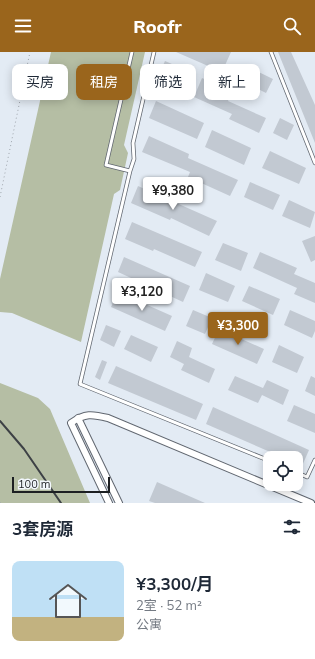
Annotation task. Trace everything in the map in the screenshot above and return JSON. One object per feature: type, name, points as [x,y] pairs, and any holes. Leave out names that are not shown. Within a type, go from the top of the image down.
[{"type":"street","points":[[109,503],[71,423],[78,418],[92,414],[108,418],[311,503]]},
{"type":"street","points":[[78,418],[119,503]]},
{"type":"lane","points":[[130,171],[106,165],[132,52]]},
{"type":"lane","points":[[154,52],[133,143],[134,159],[80,384],[263,458]]},
{"type":"lane","points":[[271,52],[315,163]]},
{"type":"lane","points":[[303,475],[307,477],[315,460]]},
{"type":"path","points":[[0,197],[30,52]]},
{"type":"green space","points":[[51,52],[145,52],[142,64],[140,64],[140,74],[124,145],[128,153],[120,190],[114,194],[81,342],[12,313],[0,312],[0,279],[40,100],[68,100],[68,64],[48,64]]},
{"type":"green space","points":[[0,383],[38,398],[50,409],[90,503],[0,503]]},
{"type":"building","points":[[176,52],[231,52],[226,64],[204,64]]},
{"type":"building","points":[[278,52],[291,52],[315,105],[315,143]]},
{"type":"building","points":[[165,61],[172,64],[164,64]]},
{"type":"building","points":[[260,73],[273,79],[266,93],[260,90]]},
{"type":"building","points":[[202,78],[204,79],[204,100],[228,100],[266,118],[259,133],[229,119],[232,114],[196,98],[196,92]]},
{"type":"building","points":[[156,101],[204,123],[197,139],[149,118]]},
{"type":"building","points":[[280,118],[294,125],[287,140],[273,133]]},
{"type":"building","points":[[212,130],[251,148],[244,165],[205,147]]},
{"type":"building","points":[[149,136],[189,154],[188,158],[238,180],[230,196],[188,177],[190,172],[142,152]]},
{"type":"building","points":[[270,151],[306,168],[299,184],[262,168]]},
{"type":"building","points":[[250,182],[280,195],[273,210],[244,197]]},
{"type":"building","points":[[138,186],[217,221],[209,236],[171,218],[170,220],[131,203]]},
{"type":"building","points":[[289,200],[315,212],[310,228],[282,216]]},
{"type":"building","points":[[132,222],[202,252],[195,267],[154,249],[153,251],[125,239]]},
{"type":"building","points":[[315,236],[315,260],[311,262],[302,241]]},
{"type":"building","points":[[223,243],[248,253],[241,271],[215,260]]},
{"type":"building","points":[[260,252],[297,268],[294,274],[315,283],[315,303],[294,294],[297,288],[253,268]]},
{"type":"building","points":[[124,257],[190,286],[183,302],[118,272]]},
{"type":"building","points":[[206,273],[235,286],[228,302],[199,290]]},
{"type":"building","points":[[249,286],[280,299],[273,315],[242,301]]},
{"type":"building","points":[[118,292],[172,316],[165,331],[111,307]]},
{"type":"building","points":[[193,310],[212,318],[205,334],[186,326]]},
{"type":"building","points":[[290,310],[315,321],[315,331],[312,338],[284,325]]},
{"type":"building","points":[[106,325],[121,331],[114,347],[100,340]]},
{"type":"building","points":[[219,329],[264,349],[257,364],[212,344]]},
{"type":"building","points":[[131,335],[158,347],[151,362],[124,349]]},
{"type":"building","points":[[177,341],[192,348],[189,357],[215,369],[209,383],[181,370],[184,364],[170,357]]},
{"type":"building","points":[[279,345],[304,357],[297,373],[272,362]]},
{"type":"building","points":[[102,360],[107,362],[100,380],[95,377]]},
{"type":"building","points":[[116,366],[203,404],[196,420],[108,383]]},
{"type":"building","points":[[235,376],[263,388],[267,380],[289,390],[283,405],[262,395],[258,403],[228,390]]},
{"type":"building","points":[[311,376],[315,378],[315,396],[305,391]]},
{"type":"building","points":[[294,405],[315,414],[315,433],[287,421]]},
{"type":"building","points":[[213,407],[309,450],[303,464],[303,451],[268,451],[206,424]]},
{"type":"building","points":[[157,482],[205,503],[155,503],[149,501]]},
{"type":"railway","points":[[0,421],[24,449],[61,503]]}]
